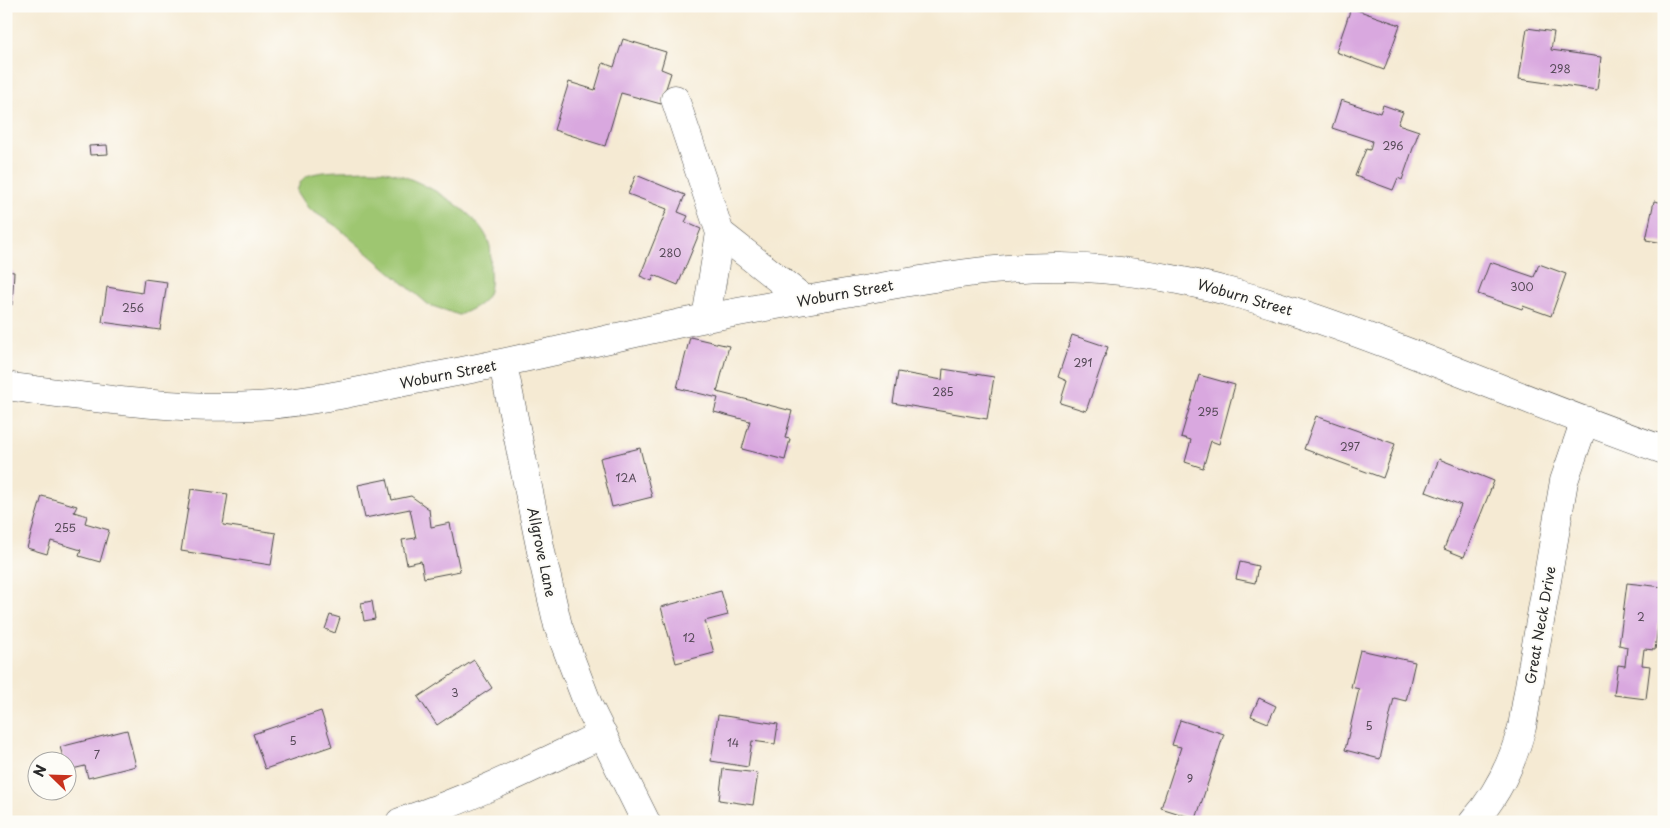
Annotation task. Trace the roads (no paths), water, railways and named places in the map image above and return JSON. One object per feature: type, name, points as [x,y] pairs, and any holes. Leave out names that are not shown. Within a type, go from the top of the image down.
[{"type":"street","points":[[675,99],[720,233],[706,318]]},
{"type":"street","points":[[720,233],[805,300]]},
{"type":"street","name":"Woburn Street","points":[[6,386],[117,401],[174,406],[240,407],[312,399],[503,364],[706,318],[805,300],[939,277],[999,270],[1063,267],[1128,271],[1165,276],[1202,284],[1281,306],[1363,334],[1664,450]]},
{"type":"street","name":"Allgrove Lane","points":[[503,364],[558,626],[589,706],[646,822]]},
{"type":"street","name":"Great Neck Drive","points":[[1472,822],[1487,805],[1502,781],[1514,754],[1522,727],[1564,481],[1585,420]]},
{"type":"street","points":[[400,822],[428,813],[512,778],[602,734]]}]
